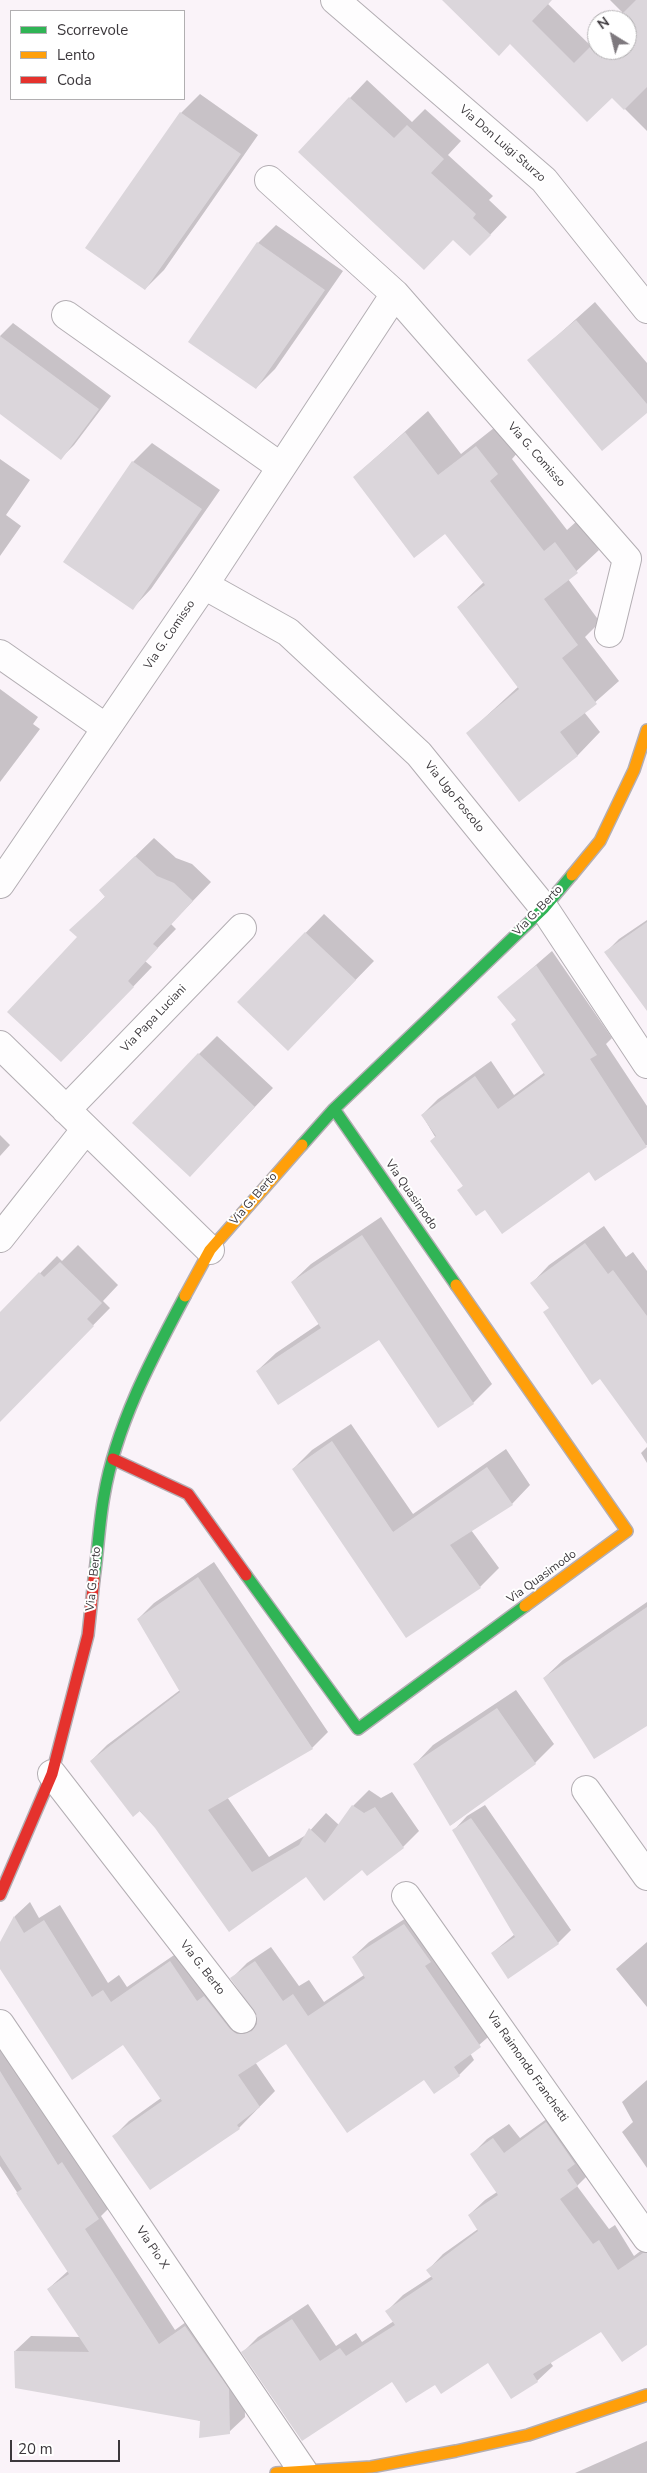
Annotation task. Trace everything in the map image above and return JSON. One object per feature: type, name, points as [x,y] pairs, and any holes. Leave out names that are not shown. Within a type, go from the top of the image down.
[{"type":"street","name":"Via Don Luigi Sturzo","points":[[335,0],[544,180],[647,309]]},
{"type":"street","name":"Via G. Comisso","points":[[269,180],[395,294],[627,559],[609,633]]},
{"type":"street","name":"Via G. Comisso","points":[[0,884],[204,585],[395,294]]},
{"type":"street","points":[[66,315],[281,467]]},
{"type":"street","name":"Via Ugo Foscolo","points":[[204,585],[288,632],[419,754],[544,908],[647,1064]]},
{"type":"street","points":[[0,654],[106,728]]},
{"type":"street","name":"Via G. Berto","points":[[0,1895],[52,1774],[88,1635],[104,1495],[113,1460],[142,1377],[210,1250],[334,1109],[544,908],[600,841],[634,770],[647,730]]},
{"type":"street","name":"Via Papa Luciani","points":[[66,1110],[242,928]]},
{"type":"street","points":[[0,1045],[210,1250]]},
{"type":"street","name":"Via Quasimodo","points":[[113,1460],[188,1494],[358,1729],[627,1531],[334,1109]]},
{"type":"street","points":[[0,1238],[86,1129]]},
{"type":"street","name":"Via G. Berto","points":[[52,1774],[242,2019]]},
{"type":"street","points":[[586,1790],[647,1876]]},
{"type":"street","name":"Via Raimondo Franchetti","points":[[406,1896],[647,2238]]},
{"type":"street","name":"Via Pio X","points":[[0,2024],[303,2471]]},
{"type":"street","points":[[276,2473],[372,2470],[528,2435],[647,2395]]},
{"type":"building","points":[[442,0],[552,0],[532,21],[574,63],[587,50],[587,60],[637,60],[637,10],[626,10],[636,0],[647,0],[647,87],[624,110],[612,98],[587,122],[510,44],[499,56]]},
{"type":"building","points":[[349,97],[394,138],[407,125],[444,159],[431,173],[476,214],[473,218],[491,235],[470,256],[453,240],[424,270],[298,152]]},
{"type":"building","points":[[180,112],[241,154],[145,290],[85,248]]},
{"type":"building","points":[[257,242],[325,290],[256,389],[188,342]]},
{"type":"building","points":[[576,320],[647,404],[647,413],[602,451],[527,360]]},
{"type":"building","points":[[0,336],[99,409],[61,460],[0,414]]},
{"type":"building","points":[[405,432],[438,475],[476,446],[498,474],[490,481],[544,551],[555,542],[578,573],[544,599],[578,645],[562,658],[597,704],[560,732],[578,756],[519,802],[466,733],[519,689],[457,607],[485,585],[445,534],[414,558],[353,477]]},
{"type":"building","points":[[132,461],[202,509],[133,610],[63,562]]},
{"type":"building","points":[[135,856],[157,876],[174,883],[193,901],[153,944],[158,948],[128,981],[134,987],[61,1062],[7,1012],[77,937],[69,930],[105,897],[99,890]]},
{"type":"building","points":[[647,922],[647,1011],[604,952]]},
{"type":"building","points":[[305,932],[356,980],[288,1051],[237,1002]]},
{"type":"building","points":[[536,965],[597,1055],[590,1059],[647,1147],[595,1181],[589,1172],[502,1234],[485,1210],[476,1216],[457,1190],[463,1186],[430,1141],[436,1136],[421,1115],[475,1076],[498,1109],[545,1075],[511,1024],[516,1020],[497,997]]},
{"type":"building","points":[[198,1053],[255,1107],[190,1177],[132,1123]]},
{"type":"building","points":[[362,1235],[474,1404],[438,1428],[379,1340],[278,1405],[256,1371],[321,1328],[291,1282]]},
{"type":"building","points":[[585,1243],[608,1274],[613,1270],[647,1316],[647,1444],[600,1379],[592,1385],[543,1312],[549,1308],[530,1283]]},
{"type":"building","points":[[60,1262],[102,1303],[87,1319],[94,1326],[0,1422],[0,1312],[39,1272],[44,1277]]},
{"type":"building","points":[[332,1441],[393,1532],[487,1467],[513,1505],[450,1545],[481,1588],[406,1638],[292,1469]]},
{"type":"building","points":[[198,1577],[313,1749],[208,1810],[252,1872],[299,1845],[309,1828],[325,1843],[352,1805],[364,1813],[375,1807],[404,1848],[367,1876],[362,1870],[324,1901],[306,1877],[229,1932],[155,1828],[140,1811],[133,1817],[90,1761],[180,1692],[137,1619]]},
{"type":"building","points":[[647,1607],[647,1726],[594,1759],[543,1678]]},
{"type":"building","points":[[497,1708],[536,1764],[450,1826],[413,1764]]},
{"type":"building","points":[[471,1818],[559,1944],[508,1979],[491,1953],[515,1937],[452,1830]]},
{"type":"building","points":[[14,1916],[24,1933],[44,1920],[92,1997],[103,1990],[111,2002],[170,1961],[197,2001],[204,1996],[230,2029],[237,2034],[252,2031],[257,2024],[257,2016],[230,1978],[255,1961],[283,2001],[293,1994],[308,2016],[365,1978],[352,1957],[404,1924],[431,1962],[425,1966],[481,2047],[454,2067],[460,2076],[434,2094],[424,2080],[347,2133],[286,2044],[238,2075],[260,2107],[237,2125],[240,2129],[150,2190],[112,2136],[162,2101],[123,2045],[72,2080],[0,1969],[0,1942]]},
{"type":"building","points":[[0,2071],[58,2165],[62,2162],[99,2219],[85,2229],[159,2344],[185,2326],[229,2389],[230,2434],[199,2438],[200,2421],[15,2388],[14,2351],[89,2352],[47,2289],[69,2274],[16,2193],[22,2189],[0,2155]]},
{"type":"building","points":[[546,2122],[575,2164],[567,2170],[578,2186],[560,2199],[593,2244],[599,2240],[618,2270],[643,2253],[647,2253],[647,2345],[622,2362],[601,2332],[533,2374],[538,2382],[511,2399],[488,2363],[441,2394],[435,2385],[406,2403],[392,2382],[302,2441],[241,2352],[292,2319],[320,2361],[340,2348],[346,2356],[395,2325],[385,2311],[433,2279],[426,2270],[478,2231],[468,2215],[498,2195],[470,2154],[493,2138],[504,2153]]},
{"type":"traffic: fast","points":[[302,1145],[334,1109],[544,908],[572,875]]},
{"type":"traffic: fast","points":[[334,1109],[456,1285]]},
{"type":"traffic: fast","points":[[94,1579],[104,1496],[117,1444],[148,1368],[185,1296]]},
{"type":"traffic: fast","points":[[246,1575],[358,1729],[525,1606]]},
{"type":"traffic: slow","points":[[572,875],[600,841],[634,770],[647,730]]},
{"type":"traffic: slow","points":[[185,1296],[210,1250],[302,1145]]},
{"type":"traffic: slow","points":[[456,1285],[627,1531],[525,1606]]},
{"type":"traffic: slow","points":[[276,2473],[371,2467],[456,2451],[528,2435],[647,2395]]},
{"type":"traffic: jam","points":[[113,1459],[188,1494],[246,1575]]},
{"type":"traffic: jam","points":[[0,1895],[52,1774],[88,1635],[94,1579]]}]
